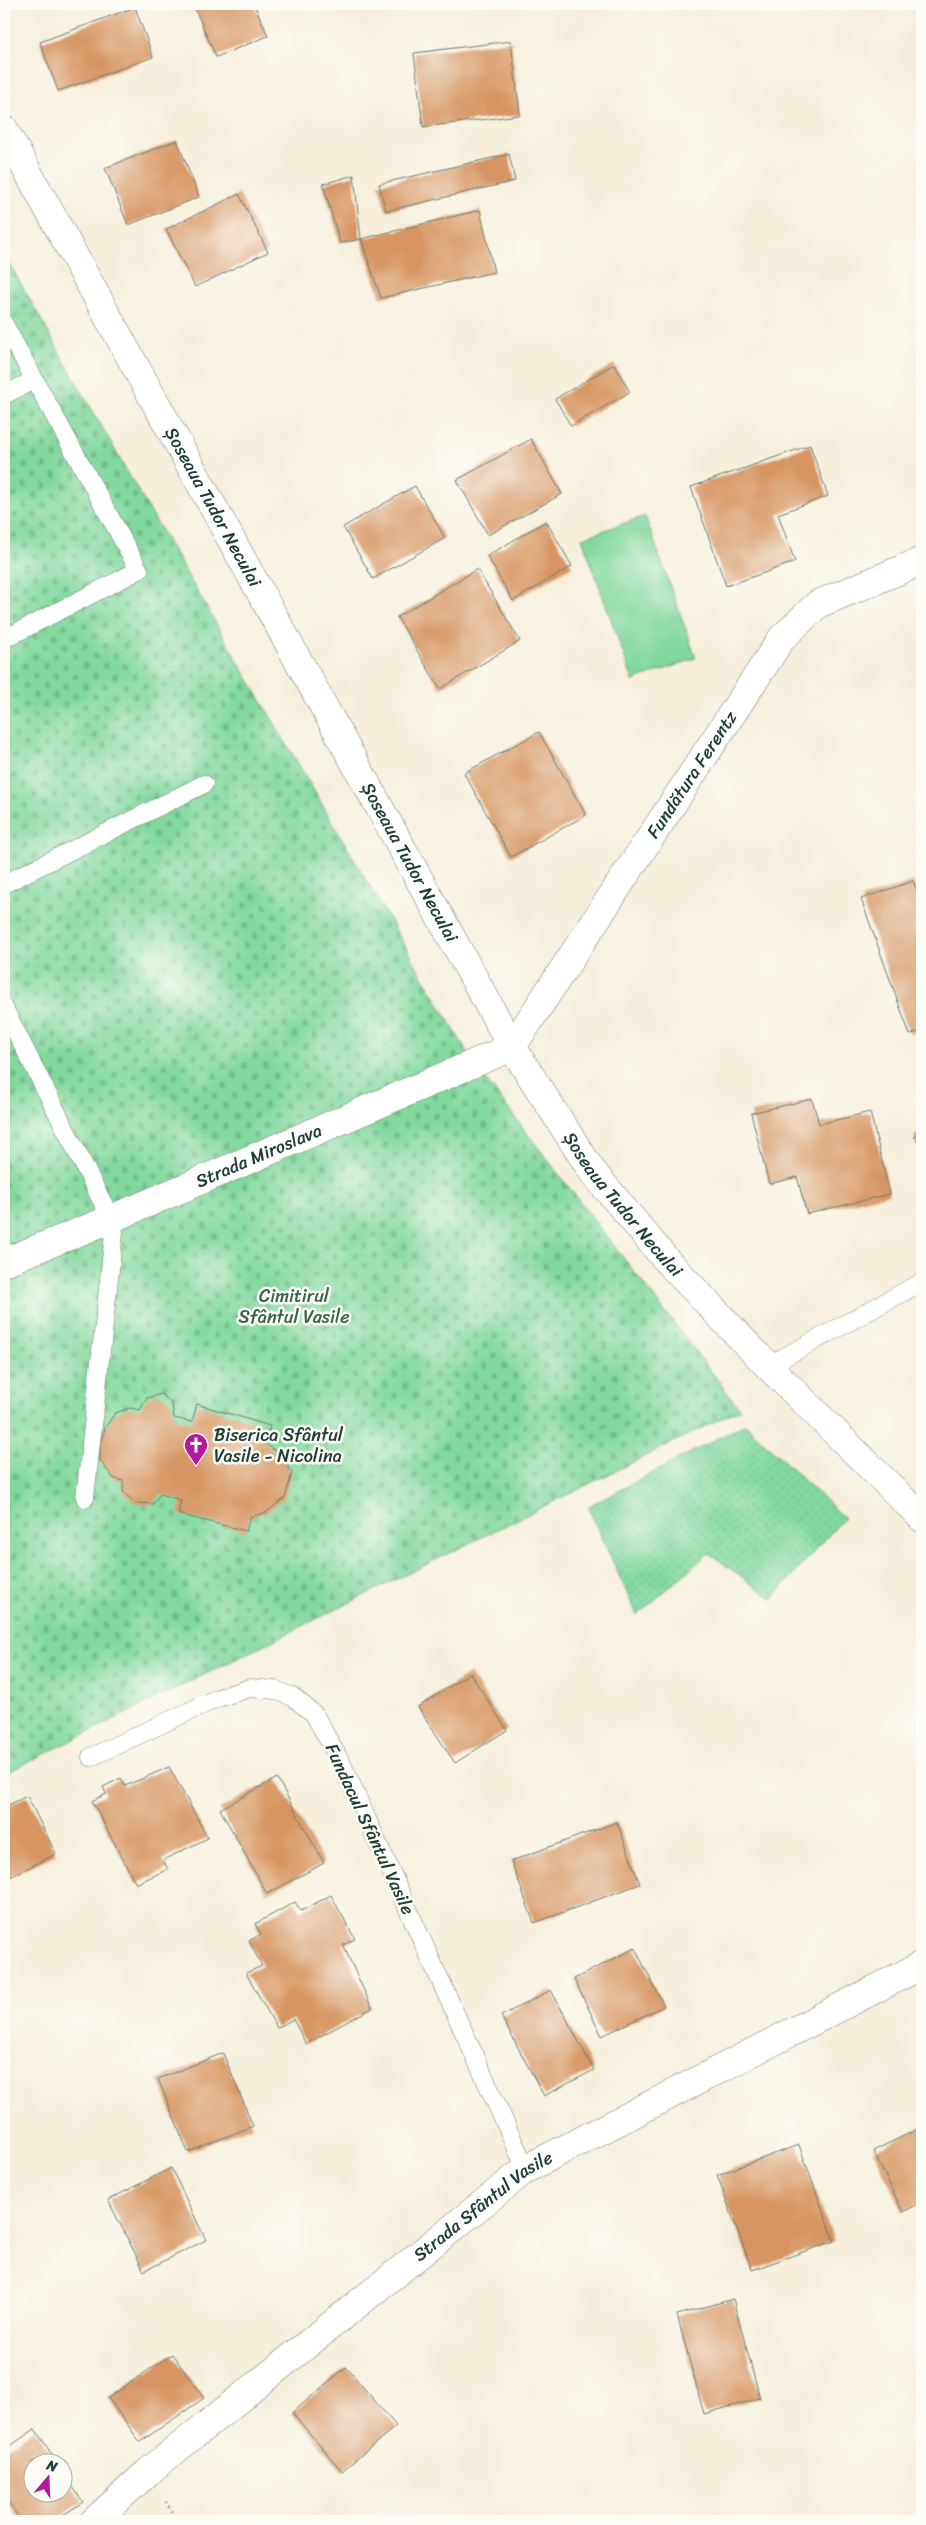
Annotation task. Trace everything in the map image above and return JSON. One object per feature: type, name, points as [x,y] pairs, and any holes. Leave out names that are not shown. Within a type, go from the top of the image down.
[{"type":"street","name":"Șoseaua Tudor Neculai","points":[[4,129],[512,1047],[592,1171],[668,1261],[768,1366],[922,1518]]},
{"type":"street","name":"Fundătura Ferentz","points":[[512,1047],[782,638],[818,604],[922,561]]},
{"type":"street","name":"Strada Miroslava","points":[[4,1262],[512,1047]]},
{"type":"street","name":"Strada Sfântul Vasile","points":[[94,2521],[148,2472],[526,2169],[922,1965]]},
{"type":"lane","points":[[4,324],[139,570],[4,639]]},
{"type":"lane","points":[[4,395],[34,380]]},
{"type":"lane","points":[[4,884],[204,784]]},
{"type":"lane","points":[[4,1008],[111,1218],[114,1233],[85,1498]]},
{"type":"lane","points":[[768,1366],[922,1282]]},
{"type":"lane","name":"Fundacul Sfântul Vasile","points":[[91,1757],[218,1698],[250,1688],[275,1690],[293,1697],[314,1714],[342,1764],[526,2169]]},
{"type":"green space","name":"Cimitirul Sfântul Vasile","points":[[4,254],[137,489],[476,1067],[740,1409],[4,1774]]},
{"type":"green space","points":[[645,516],[696,658],[633,681],[582,538]]},
{"type":"green space","points":[[745,1424],[844,1518],[772,1599],[709,1553],[637,1615],[588,1507]]},
{"type":"building","points":[[193,4],[254,4],[268,36],[216,57]]},
{"type":"building","points":[[135,7],[153,57],[58,91],[40,42]]},
{"type":"building","points":[[511,41],[520,115],[423,127],[414,53]]},
{"type":"building","points":[[177,140],[199,197],[128,225],[105,168]]},
{"type":"building","points":[[509,154],[515,181],[386,211],[379,184]]},
{"type":"building","points":[[354,175],[361,239],[340,243],[323,184]]},
{"type":"building","points":[[239,194],[268,252],[195,287],[166,229]]},
{"type":"building","points":[[480,210],[494,272],[381,298],[361,239]]},
{"type":"building","points":[[614,364],[630,392],[571,426],[555,399]]},
{"type":"building","points":[[531,439],[562,494],[488,535],[457,480]]},
{"type":"building","points":[[810,445],[828,496],[778,514],[795,562],[726,586],[691,487]]},
{"type":"building","points":[[415,486],[445,538],[373,579],[343,527]]},
{"type":"building","points":[[546,521],[572,566],[513,601],[487,556]]},
{"type":"building","points":[[477,569],[520,641],[440,689],[397,617]]},
{"type":"building","points":[[539,732],[586,815],[511,857],[464,773]]},
{"type":"building","points":[[913,881],[919,895],[922,894],[922,1030],[910,1035],[861,899]]},
{"type":"building","points":[[812,1099],[819,1124],[870,1112],[890,1194],[807,1214],[797,1177],[769,1184],[751,1113]]},
{"type":"building","points":[[922,1132],[922,1150],[914,1136]]},
{"type":"building","name":"Biserica Sfântul Vasile - Nicolina","points":[[161,1394],[172,1404],[174,1418],[192,1422],[197,1404],[270,1426],[265,1443],[278,1453],[292,1473],[285,1498],[267,1512],[250,1517],[246,1531],[178,1514],[181,1500],[160,1494],[153,1504],[135,1503],[123,1492],[123,1481],[113,1478],[100,1460],[100,1444],[105,1428],[115,1413],[130,1408],[140,1410],[147,1398]]},
{"type":"building","points":[[470,1673],[507,1730],[455,1763],[418,1707]]},
{"type":"building","points":[[169,1767],[208,1838],[163,1860],[168,1869],[136,1884],[92,1801],[106,1794],[103,1787],[121,1778],[125,1786]]},
{"type":"building","points":[[277,1778],[324,1863],[267,1894],[220,1809]]},
{"type":"building","points":[[27,1796],[56,1854],[4,1880],[4,1807]]},
{"type":"building","points":[[617,1822],[640,1884],[534,1923],[511,1861]]},
{"type":"building","points":[[331,1895],[355,1939],[343,1945],[372,2008],[306,2044],[293,2019],[277,2028],[246,1973],[262,1966],[249,1941],[261,1934],[255,1924],[295,1902],[301,1911]]},
{"type":"building","points":[[635,1948],[664,2006],[602,2036],[574,1979]]},
{"type":"building","points":[[551,1990],[594,2070],[544,2096],[501,2016]]},
{"type":"building","points":[[223,2053],[253,2126],[188,2152],[158,2079]]},
{"type":"building","points":[[922,2127],[922,2202],[903,2212],[873,2151]]},
{"type":"building","points":[[799,2145],[834,2241],[752,2270],[717,2175]]},
{"type":"building","points":[[171,2168],[206,2240],[144,2271],[108,2200]]},
{"type":"building","points":[[733,2299],[760,2398],[704,2414],[677,2315]]},
{"type":"building","points":[[172,2354],[204,2398],[140,2442],[108,2398]]},
{"type":"building","points":[[346,2367],[396,2426],[342,2471],[292,2413]]},
{"type":"building","points":[[35,2429],[50,2452],[22,2452],[22,2502],[72,2502],[72,2486],[83,2502],[54,2521],[21,2521],[4,2496],[4,2450]]},
{"type":"place","name":"Biserica Sfântul Vasile - Nicolina","points":[[196,1466]]}]
